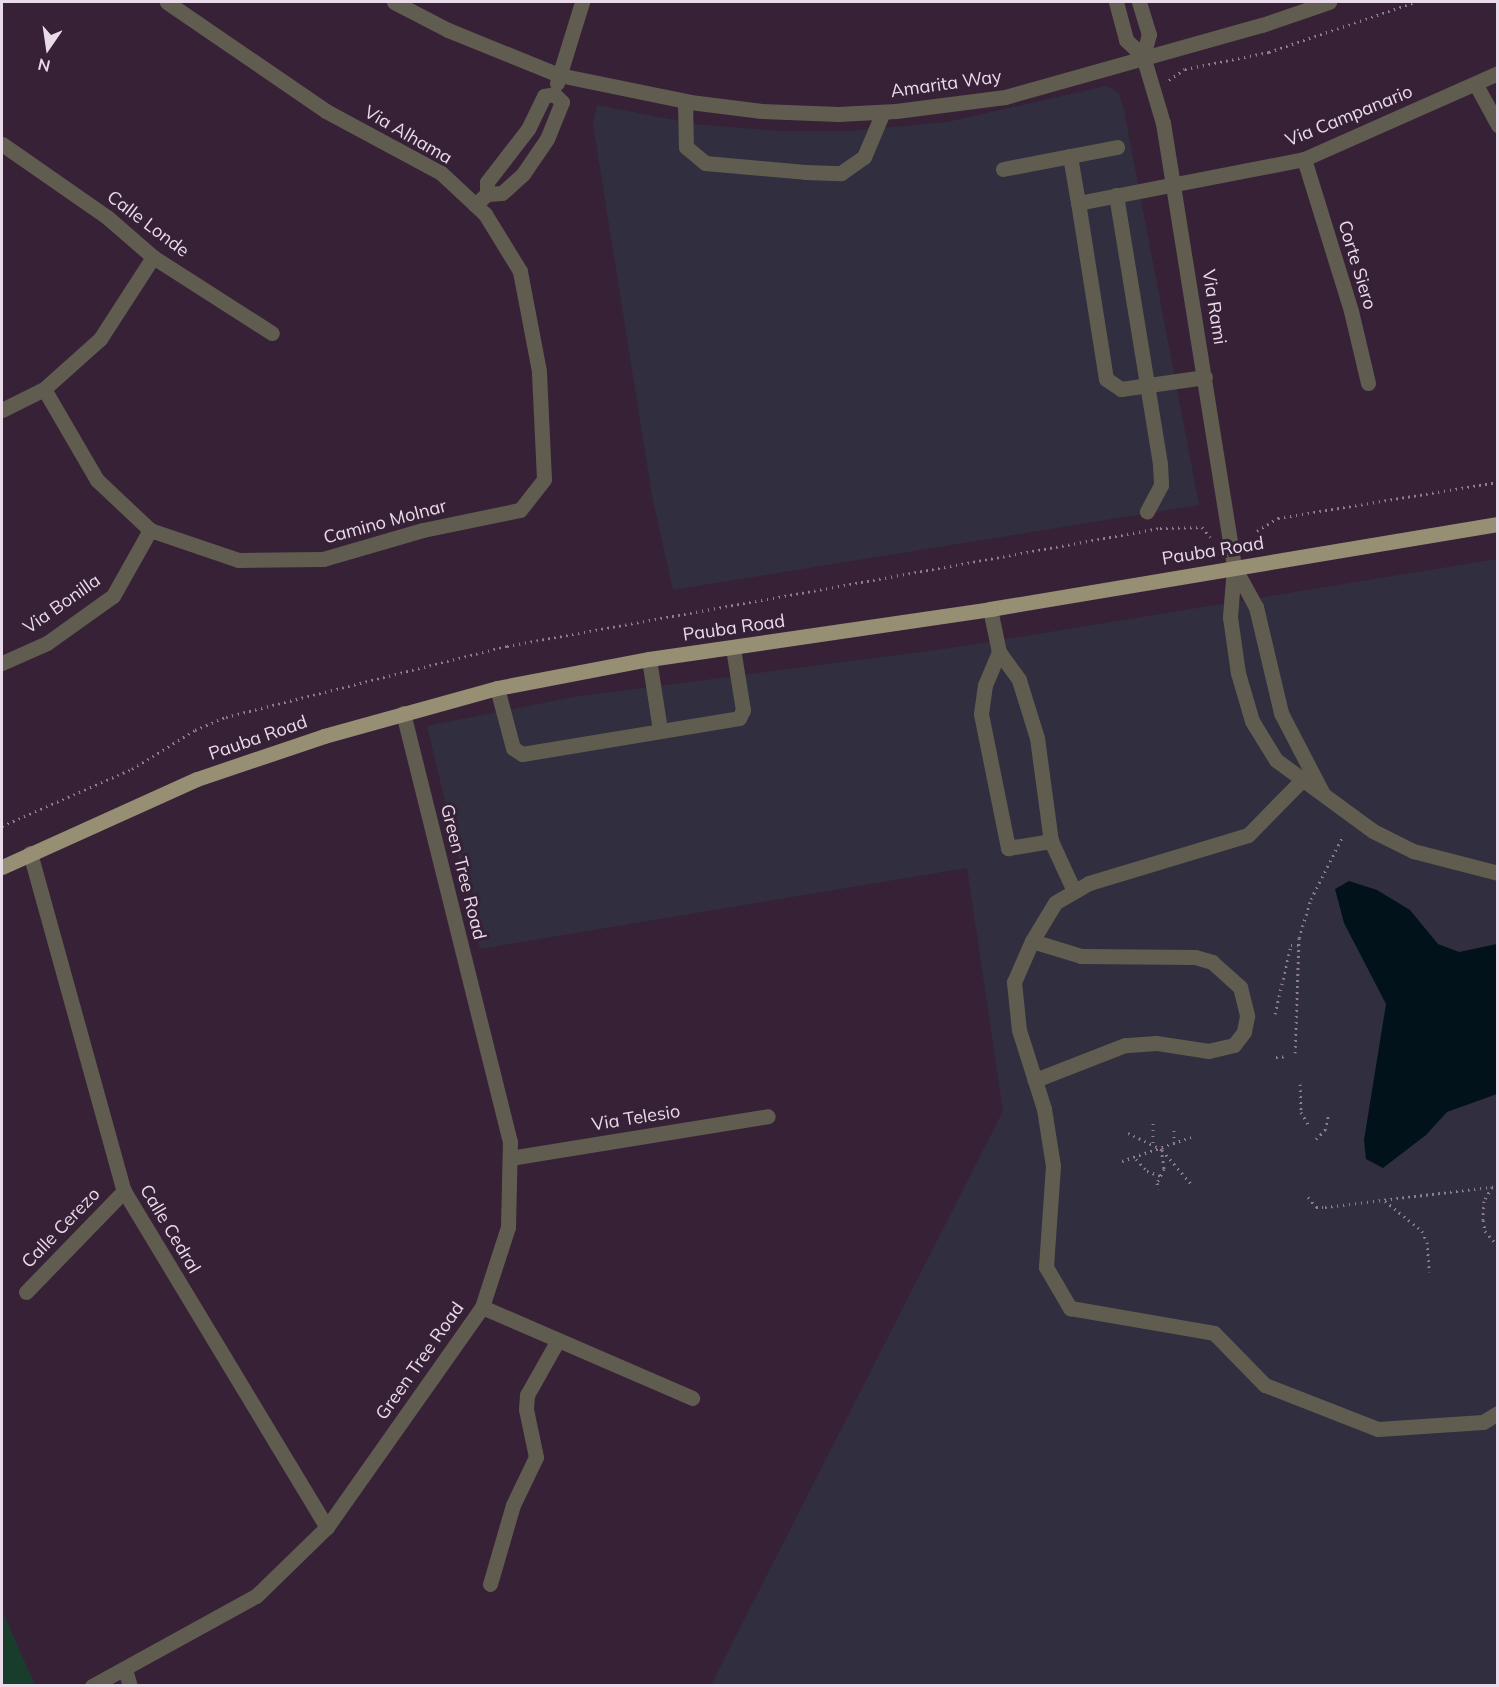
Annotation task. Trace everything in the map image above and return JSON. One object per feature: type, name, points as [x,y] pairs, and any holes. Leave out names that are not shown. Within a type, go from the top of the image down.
[{"type":"main road","name":"Pauba Road","points":[[2,867],[197,779],[403,712],[497,688],[649,659],[990,609],[1497,524]]},
{"type":"street","name":"Via Alhama","points":[[167,2],[326,111],[441,173],[475,205],[520,271],[538,371],[544,479]]},
{"type":"street","name":"Amarita Way","points":[[394,2],[448,30],[559,75],[685,101],[761,111],[883,112],[1005,97],[1143,56],[1262,25],[1329,2]]},
{"type":"street","points":[[554,94],[582,2]]},
{"type":"street","name":"Via Rami","points":[[1116,2],[1126,40],[1143,56],[1163,123],[1206,377],[1234,567]]},
{"type":"street","name":"Via Rami","points":[[1139,2],[1149,34],[1143,56]]},
{"type":"street","name":"Via Campanario","points":[[1078,202],[1304,159],[1497,73]]},
{"type":"street","points":[[1476,84],[1497,125]]},
{"type":"street","points":[[487,194],[487,182],[528,129],[544,96],[554,94]]},
{"type":"street","points":[[475,205],[487,194],[502,193],[523,174],[547,139],[562,102],[554,94]]},
{"type":"street","points":[[685,101],[686,147],[705,163],[805,172],[841,173],[864,157],[883,112]]},
{"type":"street","name":"Calle Londe","points":[[2,144],[107,217],[153,257],[272,333]]},
{"type":"street","points":[[1003,169],[1117,147]]},
{"type":"street","points":[[1070,156],[1106,379],[1121,389],[1206,377]]},
{"type":"street","name":"Corte Siero","points":[[1304,159],[1351,311],[1368,383]]},
{"type":"street","points":[[1116,195],[1161,484],[1147,511]]},
{"type":"street","points":[[2,410],[44,389],[100,339],[153,257]]},
{"type":"street","name":"Camino Molnar","points":[[44,389],[97,480],[150,530],[238,560],[322,559],[423,530],[520,510],[544,479]]},
{"type":"street","name":"Via Bonilla","points":[[2,663],[47,643],[113,596],[150,530]]},
{"type":"street","points":[[1234,567],[1230,617],[1238,673],[1251,721],[1276,760],[1373,831],[1413,851],[1497,873]]},
{"type":"street","points":[[1234,567],[1256,607],[1281,713],[1325,798]]},
{"type":"street","points":[[990,609],[999,652],[1019,680],[1036,738],[1051,841],[1074,891]]},
{"type":"street","points":[[497,688],[513,748],[522,754],[739,718],[743,710],[733,648]]},
{"type":"street","points":[[999,652],[986,685],[981,714],[1008,848],[1051,841]]},
{"type":"street","points":[[649,659],[660,730]]},
{"type":"street","name":"Green Tree Road","points":[[92,1686],[256,1596],[327,1527],[482,1307],[508,1227],[510,1142],[403,712]]},
{"type":"street","points":[[1302,780],[1248,835],[1089,883],[1074,891],[1055,903],[1032,941],[1014,982],[1019,1030],[1044,1109],[1053,1166],[1046,1267],[1070,1308],[1214,1333],[1265,1385],[1378,1429],[1482,1422],[1497,1413]]},
{"type":"street","name":"Calle Cedral","points":[[30,853],[124,1191],[327,1527]]},
{"type":"street","points":[[1032,941],[1081,956],[1195,957],[1212,962],[1240,987],[1247,1016],[1244,1032],[1234,1044],[1209,1051],[1156,1043],[1125,1045],[1091,1055],[1035,1080]]},
{"type":"street","name":"Via Telesio","points":[[510,1158],[768,1116]]},
{"type":"street","name":"Calle Cerezo","points":[[26,1292],[124,1191]]},
{"type":"street","points":[[482,1307],[692,1398]]},
{"type":"street","points":[[490,1584],[513,1505],[536,1457],[526,1409],[527,1395],[558,1340]]},
{"type":"street","points":[[124,1669],[130,1686]]},
{"type":"path","points":[[1169,80],[1185,69],[1269,52],[1416,2]]},
{"type":"path","points":[[1257,531],[1278,518],[1497,482]]},
{"type":"path","points":[[2,826],[132,769],[195,730],[226,717],[507,646],[1160,528],[1202,527],[1210,537]]},
{"type":"path","points":[[1295,1053],[1298,945],[1311,899],[1343,836]]},
{"type":"path","points":[[1275,1014],[1291,945],[1298,945]]},
{"type":"path","points":[[1276,1057],[1288,1056]]},
{"type":"path","points":[[1300,1084],[1301,1112],[1308,1124]]},
{"type":"path","points":[[1316,1139],[1324,1130],[1329,1114]]},
{"type":"path","points":[[1153,1123],[1154,1143]]},
{"type":"path","points":[[1174,1130],[1174,1142]]},
{"type":"path","points":[[1128,1133],[1154,1143],[1192,1185]]},
{"type":"path","points":[[1122,1161],[1191,1137]]},
{"type":"path","points":[[1159,1189],[1164,1169],[1161,1149]]},
{"type":"path","points":[[1136,1158],[1147,1171],[1161,1176]]},
{"type":"path","points":[[1492,1186],[1484,1201],[1483,1220],[1485,1231],[1497,1246]]},
{"type":"path","points":[[1308,1197],[1316,1207],[1325,1208],[1497,1186]]},
{"type":"path","points":[[1384,1200],[1401,1210],[1422,1231],[1427,1242],[1429,1272]]},
{"type":"shaded area","points":[[1106,86],[1119,93],[1124,110],[1199,505],[673,590],[652,496],[593,124],[597,105],[694,124],[780,131],[850,131],[947,122]]},
{"type":"shaded area","points":[[1497,559],[1497,1685],[711,1685],[1003,1111],[967,868],[480,949],[427,726],[573,697],[951,648]]},
{"type":"shaded area","points":[[1349,881],[1377,890],[1410,910],[1438,944],[1459,952],[1497,944],[1497,1094],[1447,1112],[1426,1135],[1383,1168],[1366,1159],[1364,1140],[1386,1004],[1344,923],[1335,889]]},
{"type":"green space","points":[[2,1610],[35,1685],[2,1685]]}]
